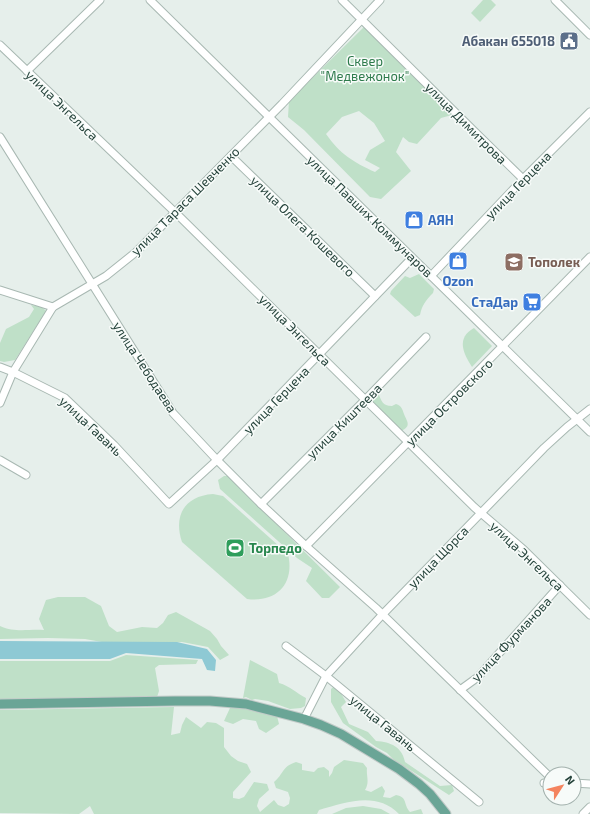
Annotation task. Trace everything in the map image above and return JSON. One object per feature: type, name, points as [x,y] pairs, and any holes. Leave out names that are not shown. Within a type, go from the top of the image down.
[{"type":"main road","points":[[0,704],[210,701],[246,704],[321,724],[341,734],[399,768],[430,794],[446,814]]},
{"type":"street","points":[[27,71],[100,0]]},
{"type":"street","name":"улица Павших Коммунаров","points":[[150,0],[590,432]]},
{"type":"street","name":"улица Димитрова","points":[[342,0],[523,178]]},
{"type":"street","name":"улица Тараса Шевченко","points":[[0,403],[13,372],[53,307],[106,276],[136,252],[269,117],[380,0]]},
{"type":"street","points":[[555,0],[590,35]]},
{"type":"street","name":"улица Энгельса","points":[[0,45],[320,354],[480,513],[524,550],[590,615]]},
{"type":"street","name":"улица Герцена","points":[[431,276],[523,178],[590,112]]},
{"type":"street","name":"улица Чебодаева","points":[[0,137],[173,413],[261,504],[376,608],[542,769]]},
{"type":"street","name":"улица Олега Кошевого","points":[[231,156],[375,296]]},
{"type":"street","name":"улица Островского","points":[[306,546],[590,257]]},
{"type":"street","name":"улица Герцена","points":[[169,504],[217,460],[412,258]]},
{"type":"street","points":[[0,290],[53,307]]},
{"type":"street","name":"улица Киштеева","points":[[261,504],[426,337]]},
{"type":"street","name":"улица Гавань","points":[[0,367],[64,398],[114,445],[169,504]]},
{"type":"street","name":"улица Щорса","points":[[304,719],[326,676],[382,615],[544,448],[590,409]]},
{"type":"street","points":[[0,460],[26,475]]},
{"type":"street","name":"улица Фурманова","points":[[460,690],[478,677],[560,585]]},
{"type":"street","name":"улица Гавань","points":[[286,646],[326,676],[479,802]]},
{"type":"street","points":[[583,814],[590,807]]},
{"type":"green space","points":[[483,0],[491,0],[496,5],[480,22],[471,13]]},
{"type":"green space","name":"Сквер \"Медвежонок\"","points":[[364,27],[448,109],[452,115],[441,118],[417,144],[409,142],[403,137],[396,152],[411,171],[381,199],[370,197],[304,130],[288,117],[289,101]],"holes":[[[359,111],[374,123],[385,141],[370,150],[365,160],[380,168],[375,172],[348,157],[336,147],[326,134],[342,117]]]},
{"type":"green space","points":[[419,274],[434,289],[433,293],[423,305],[420,315],[415,317],[390,294],[405,276],[410,278]]},
{"type":"green space","points":[[31,305],[42,307],[46,311],[15,360],[4,362],[0,361],[0,343],[6,329],[29,317],[34,309]]},
{"type":"green space","points":[[474,328],[492,346],[472,367],[464,351],[463,341],[468,332]]},
{"type":"green space","points":[[378,393],[384,404],[392,406],[396,404],[402,408],[408,424],[407,427],[401,431],[370,399],[372,394]]},
{"type":"green space","points":[[224,476],[228,476],[340,587],[329,598],[322,598],[306,581],[312,568],[297,558],[220,489],[218,480]]},
{"type":"green space","name":"Торпедо","points":[[213,494],[223,496],[288,554],[289,574],[286,582],[275,594],[267,598],[247,599],[182,542],[179,523],[180,515],[189,503],[195,499]]},
{"type":"green space","points":[[58,597],[85,597],[101,606],[109,626],[117,632],[142,627],[157,628],[163,623],[168,615],[176,612],[210,631],[229,655],[220,660],[208,647],[182,642],[113,644],[85,639],[0,639],[0,626],[16,630],[44,630],[39,619],[46,600]]},
{"type":"green space","points":[[126,655],[198,660],[196,664],[159,665],[155,668],[159,691],[157,697],[0,700],[0,661],[110,661]]},
{"type":"green space","points":[[250,660],[277,674],[279,683],[306,698],[305,706],[290,709],[268,701],[252,700],[246,697],[243,698]]},
{"type":"green space","points":[[336,685],[346,702],[341,707],[349,724],[368,732],[376,741],[395,746],[404,757],[405,762],[440,786],[452,785],[454,791],[449,795],[396,762],[387,753],[376,747],[343,723],[331,702],[331,689]]},
{"type":"green space","points":[[174,707],[171,735],[180,733],[186,717],[201,728],[207,722],[216,723],[224,728],[224,747],[231,756],[238,761],[247,764],[251,772],[233,792],[233,798],[239,799],[244,797],[254,782],[267,784],[269,790],[259,799],[257,806],[260,812],[274,800],[278,805],[284,807],[289,804],[290,798],[288,792],[276,788],[274,782],[285,768],[291,764],[296,762],[302,764],[302,770],[314,772],[318,768],[324,767],[329,771],[329,777],[334,767],[344,760],[363,763],[367,768],[368,782],[365,790],[371,792],[382,786],[385,791],[383,797],[390,798],[396,795],[400,796],[404,799],[410,812],[421,809],[423,814],[399,814],[390,807],[381,803],[361,800],[319,810],[317,814],[94,814],[90,806],[79,814],[0,813],[0,710]]},
{"type":"green space","points":[[230,708],[246,708],[277,716],[279,724],[266,733],[259,729],[256,721],[243,719],[233,724],[224,721]]},
{"type":"green space","points":[[363,806],[381,809],[390,814],[332,814],[346,808]]},
{"type":"water","points":[[0,641],[177,642],[207,649],[216,660],[215,671],[207,670],[202,659],[126,653],[110,659],[0,659]]},
{"type":"place","name":"Абакан 655018","points":[[569,41]]},
{"type":"place","name":"АЯН","points":[[414,220]]},
{"type":"place","name":"Ozon","points":[[458,261]]},
{"type":"place","name":"Тополек","points":[[514,262]]},
{"type":"place","name":"СтаДар","points":[[532,302]]},
{"type":"place","name":"Торпедо","points":[[235,548]]}]
